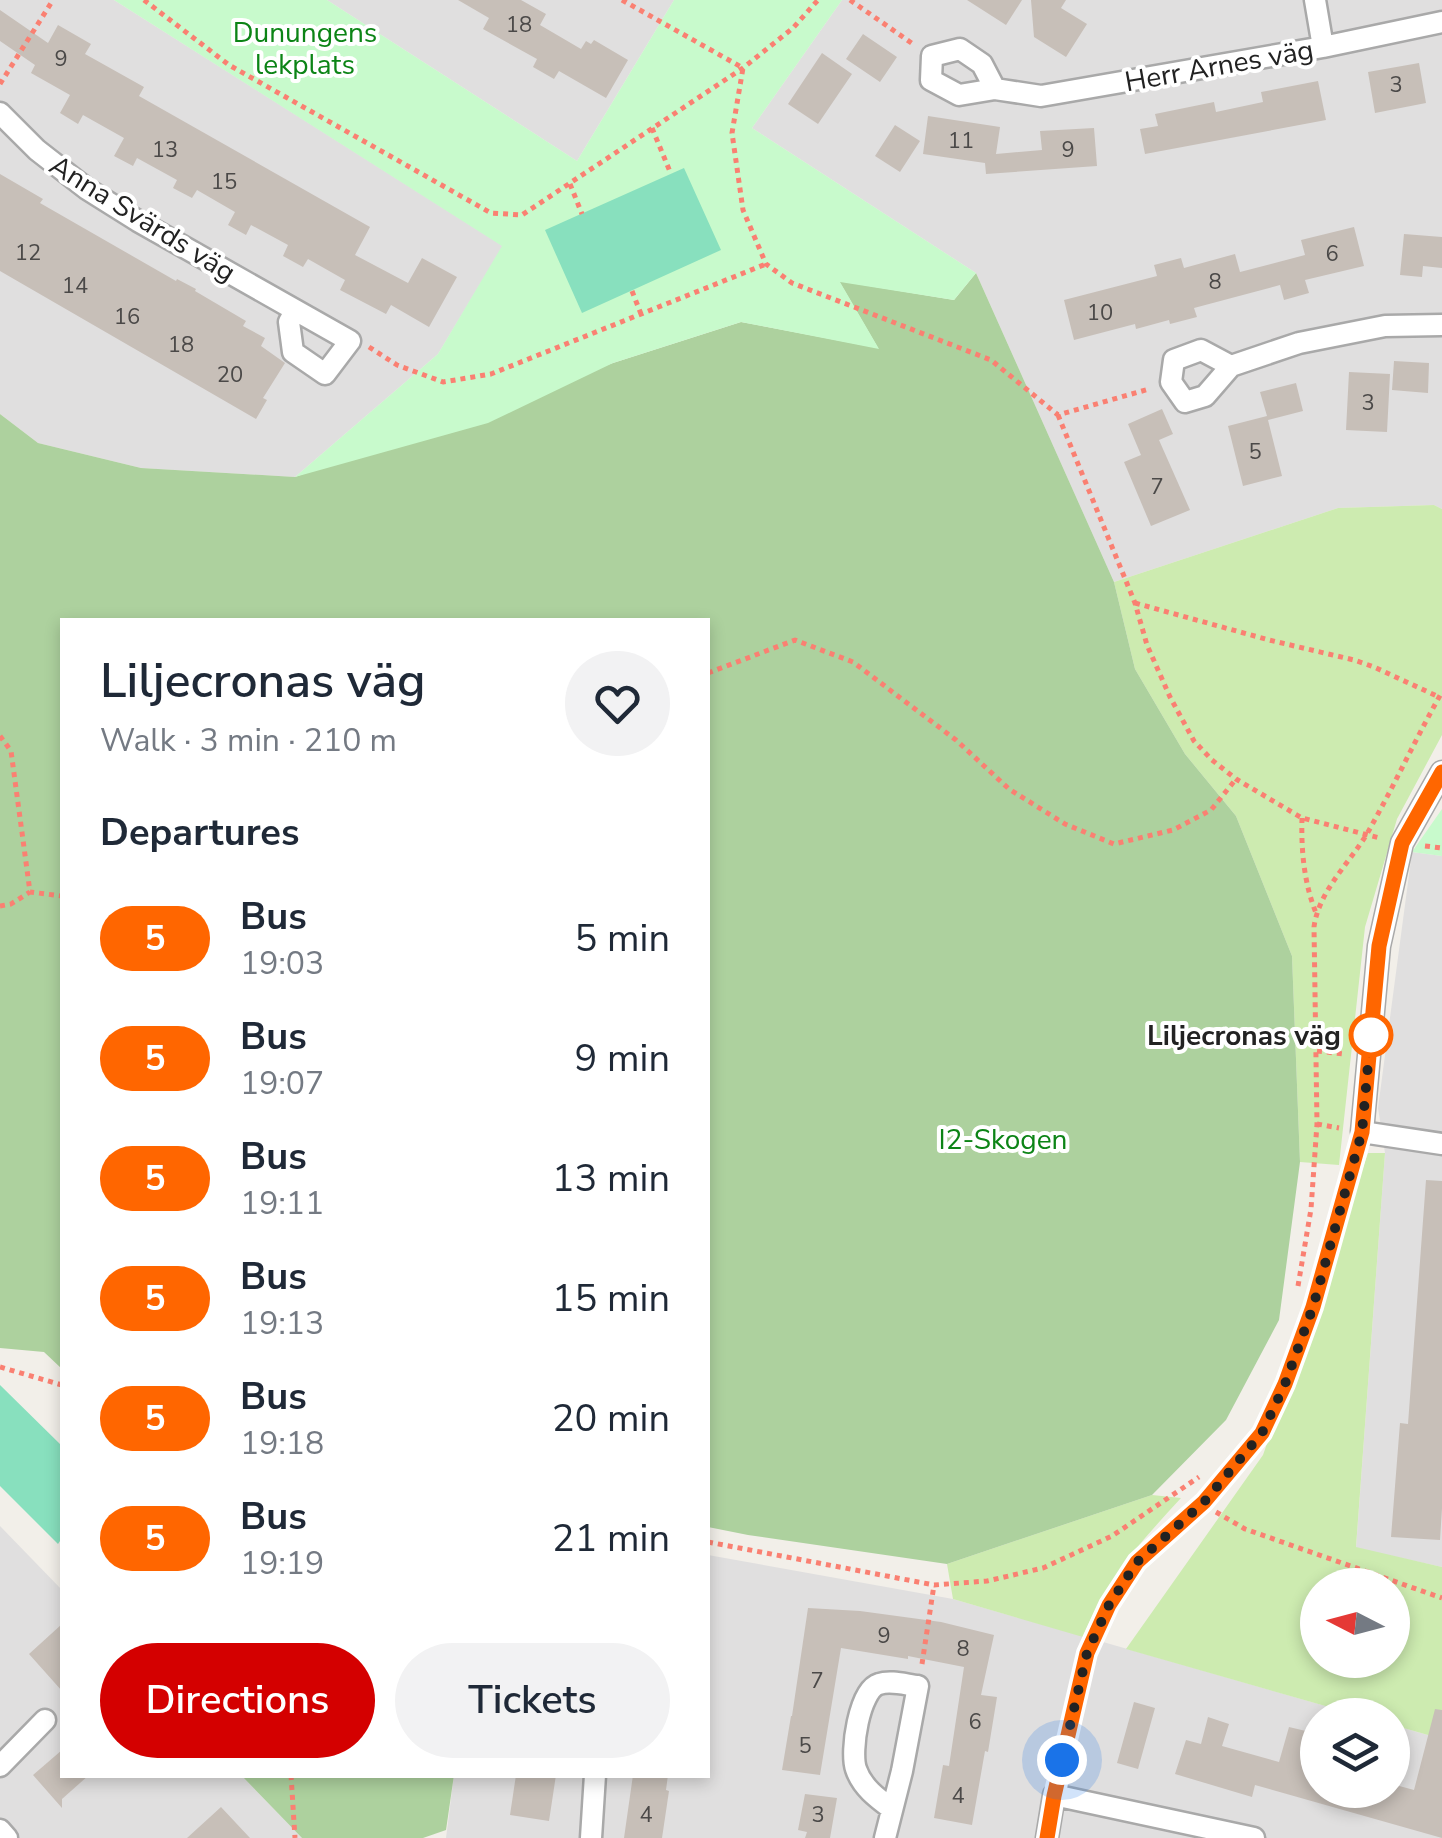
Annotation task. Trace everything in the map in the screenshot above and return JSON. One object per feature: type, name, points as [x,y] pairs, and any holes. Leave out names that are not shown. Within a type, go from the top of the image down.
[{"type":"street","points":[[1315,0],[1323,47]]},
{"type":"street","name":"Herr Arnes väg","points":[[932,56],[931,80],[960,96],[995,89],[1041,96],[1442,22]]},
{"type":"street","points":[[932,56],[960,50],[982,64],[995,89]]},
{"type":"street","name":"Anna Svärds väg","points":[[0,113],[36,150],[87,189],[350,341]]},
{"type":"street","points":[[295,311],[289,322],[292,352],[325,374],[350,341]]},
{"type":"street","points":[[1231,366],[1201,350],[1174,360],[1172,382],[1184,402],[1205,396],[1231,366],[1299,344],[1385,326],[1442,325]]},
{"type":"street","points":[[1442,772],[1402,843],[1379,946],[1362,1132],[1442,1144]]},
{"type":"street","points":[[885,1838],[892,1809],[918,1686],[878,1684],[869,1690],[863,1702],[854,1763],[857,1774],[873,1795],[892,1809]]},
{"type":"street","points":[[0,1766],[45,1720]]},
{"type":"street","points":[[591,1838],[595,1778]]},
{"type":"street","points":[[1047,1838],[1054,1796],[1254,1838]]},
{"type":"street","points":[[0,1830],[7,1838]]},
{"type":"lane","points":[[1054,1796],[1087,1653],[1109,1605],[1137,1562],[1204,1502],[1262,1433],[1285,1384],[1313,1307],[1362,1132]]},
{"type":"path","points":[[0,84],[52,0]]},
{"type":"path","points":[[144,0],[229,65],[490,213],[522,214],[742,68],[794,28],[818,0]]},
{"type":"path","points":[[622,0],[742,68]]},
{"type":"path","points":[[850,0],[932,56]]},
{"type":"path","points":[[742,68],[732,133],[743,210],[766,264],[792,283],[991,360],[1058,415],[1135,603],[1147,646],[1194,740],[1212,760],[1302,818],[1402,843],[1442,848]]},
{"type":"path","points":[[652,128],[671,174]]},
{"type":"path","points":[[570,183],[582,214]]},
{"type":"path","points":[[350,341],[442,382],[492,374],[766,264]]},
{"type":"path","points":[[632,291],[640,314]]},
{"type":"path","points":[[1058,415],[1172,382]]},
{"type":"path","points":[[1135,603],[1354,660],[1441,695],[1366,835],[1316,912],[1317,1124],[1311,1209],[1296,1294]]},
{"type":"path","points":[[710,672],[794,640],[853,662],[956,740],[1009,789],[1066,824],[1114,844],[1173,830],[1211,810],[1236,779]]},
{"type":"path","points":[[0,736],[11,750],[30,892]]},
{"type":"path","points":[[1302,818],[1308,892],[1316,912]]},
{"type":"path","points":[[0,906],[30,892],[60,896]]},
{"type":"path","points":[[1318,1051],[1344,1054]]},
{"type":"path","points":[[0,1367],[60,1384]]},
{"type":"path","points":[[710,1542],[934,1585],[987,1581],[1043,1568],[1112,1536],[1201,1476]]},
{"type":"path","points":[[1188,1486],[1218,1514],[1245,1528],[1442,1598]]},
{"type":"path","points":[[918,1686],[934,1585]]},
{"type":"path","points":[[291,1778],[295,1838]]},
{"type":"shaded area","points":[[0,0],[114,0],[503,246],[438,354],[295,477],[141,468],[38,443],[0,414]]},
{"type":"shaded area","points":[[327,0],[674,0],[577,161]]},
{"type":"shaded area","points":[[842,0],[1442,0],[1442,509],[1434,505],[1338,508],[1114,582],[976,273],[752,128]]},
{"type":"shaded area","points":[[1412,852],[1442,856],[1442,1567],[1356,1548],[1385,1153],[1378,1108]]},
{"type":"shaded area","points":[[0,1526],[60,1588],[60,1778],[244,1778],[302,1838],[0,1838]]},
{"type":"shaded area","points":[[710,1555],[953,1599],[1300,1699],[1300,1808],[1410,1808],[1410,1730],[1442,1739],[1442,1838],[446,1838],[454,1778],[710,1778]]},
{"type":"green space","name":"Dunungens lekplats","points":[[114,0],[327,0],[577,161],[674,0],[842,0],[752,128],[976,273],[954,300],[840,282],[879,349],[741,322],[613,363],[488,423],[295,477],[438,354],[502,246]]},
{"type":"green space","points":[[684,168],[721,250],[582,313],[545,230]]},
{"type":"green space","name":"I2-Skogen","points":[[976,273],[1114,582],[1135,669],[1185,754],[1236,816],[1292,956],[1300,1162],[1279,1320],[1226,1420],[1152,1495],[947,1564],[710,1527],[710,618],[60,618],[60,1367],[44,1352],[0,1348],[0,414],[38,443],[141,468],[295,477],[613,363],[741,322],[878,348],[839,281],[954,300]]},
{"type":"green space","points":[[1434,505],[1442,509],[1442,735],[1397,819],[1365,927],[1339,1165],[1300,1162],[1292,956],[1236,816],[1185,754],[1135,669],[1114,582],[1338,508]]},
{"type":"green space","points":[[1442,809],[1442,856],[1412,852]]},
{"type":"green space","points":[[1368,1153],[1385,1153],[1356,1547],[1442,1567],[1442,1739],[1410,1730],[1410,1698],[1300,1699],[1126,1649],[1263,1455]]},
{"type":"green space","points":[[0,1385],[60,1444],[58,1544],[0,1486]]},
{"type":"green space","points":[[1152,1495],[1181,1498],[1114,1579],[1083,1637],[953,1599],[947,1564]]},
{"type":"green space","points":[[244,1778],[454,1778],[446,1830],[423,1838],[302,1838]]},
{"type":"building","points":[[458,0],[521,0],[546,14],[540,25],[581,49],[586,41],[591,44],[594,40],[628,60],[606,98],[559,71],[554,79],[533,67],[537,59],[483,29],[489,18]]},
{"type":"building","points":[[967,0],[1022,0],[1006,25]]},
{"type":"building","points":[[1031,0],[1066,0],[1061,8],[1087,24],[1066,57],[1034,37]]},
{"type":"building","points":[[0,10],[48,43],[58,25],[91,44],[85,54],[144,87],[139,96],[370,227],[355,255],[408,283],[422,258],[457,277],[429,327],[391,305],[386,314],[340,290],[345,280],[308,259],[303,267],[283,256],[288,245],[251,225],[246,235],[228,225],[235,212],[197,190],[192,198],[173,188],[177,180],[137,158],[133,166],[114,156],[124,138],[83,115],[78,124],[60,113],[70,95],[31,73],[35,65],[0,41]]},
{"type":"building","points":[[863,34],[897,57],[880,82],[846,59]]},
{"type":"building","points":[[822,53],[852,74],[818,124],[788,104]]},
{"type":"building","points":[[1419,63],[1426,103],[1375,113],[1368,72]]},
{"type":"building","points":[[1318,81],[1326,120],[1145,154],[1140,129],[1158,126],[1155,114],[1214,102],[1216,112],[1263,102],[1261,92]]},
{"type":"building","points":[[928,116],[1000,127],[996,154],[1042,150],[1040,131],[1094,128],[1097,166],[986,174],[985,163],[923,154]]},
{"type":"building","points":[[895,125],[920,141],[900,172],[875,156]]},
{"type":"building","points":[[0,174],[43,199],[40,203],[196,289],[265,338],[261,346],[285,363],[263,398],[267,400],[256,419],[0,271]]},
{"type":"building","points":[[1354,227],[1364,266],[1305,280],[1309,293],[1284,300],[1280,285],[1194,308],[1197,317],[1136,329],[1135,324],[1074,340],[1064,300],[1157,276],[1154,265],[1181,258],[1184,268],[1235,254],[1240,272],[1305,255],[1301,240]]},
{"type":"building","points":[[1404,234],[1442,237],[1442,268],[1423,266],[1422,277],[1400,275]]},
{"type":"building","points":[[1394,361],[1429,363],[1428,393],[1392,390]]},
{"type":"building","points":[[1349,372],[1390,374],[1387,432],[1346,430]]},
{"type":"building","points":[[1296,383],[1303,411],[1268,420],[1282,476],[1243,486],[1228,426],[1267,416],[1260,392]]},
{"type":"building","points":[[1162,409],[1173,434],[1159,440],[1190,510],[1151,526],[1124,462],[1141,455],[1128,424]]},
{"type":"building","points":[[1426,1180],[1442,1181],[1440,1540],[1391,1537],[1400,1423],[1408,1424]]},
{"type":"building","points":[[808,1608],[941,1622],[994,1635],[981,1695],[997,1697],[972,1825],[934,1818],[943,1765],[949,1766],[964,1667],[841,1648],[820,1775],[782,1770]]},
{"type":"building","points":[[60,1626],[60,1689],[29,1654]]},
{"type":"building","points":[[1134,1702],[1155,1708],[1138,1769],[1117,1763]]},
{"type":"building","points":[[1435,1709],[1442,1710],[1442,1838],[1336,1808],[1410,1808],[1410,1789],[1414,1790]]},
{"type":"building","points":[[1208,1717],[1229,1724],[1222,1746],[1279,1762],[1289,1727],[1300,1730],[1300,1798],[1255,1785],[1252,1797],[1175,1774],[1186,1740],[1201,1744]]},
{"type":"building","points":[[60,1752],[60,1778],[86,1778],[62,1799],[62,1808],[33,1775]]},
{"type":"building","points":[[516,1778],[556,1778],[549,1821],[510,1815]]},
{"type":"building","points":[[633,1778],[668,1778],[662,1838],[624,1838]]},
{"type":"building","points":[[805,1794],[837,1798],[830,1838],[805,1838],[807,1832],[798,1830]]},
{"type":"building","points":[[221,1807],[250,1838],[187,1838]]},
{"type":"bus line","name":"5","points":[[1047,1838],[1087,1653],[1109,1605],[1137,1562],[1204,1502],[1262,1433],[1285,1384],[1313,1307],[1362,1132],[1379,946],[1402,843],[1442,772]]},
{"type":"place","name":"Liljecronas väg","points":[[1371,1035]]},
{"type":"route","points":[[1062,1760],[1087,1653],[1109,1605],[1137,1562],[1204,1502],[1262,1433],[1285,1384],[1313,1307],[1362,1132],[1372,1020],[1371,1035]]}]
